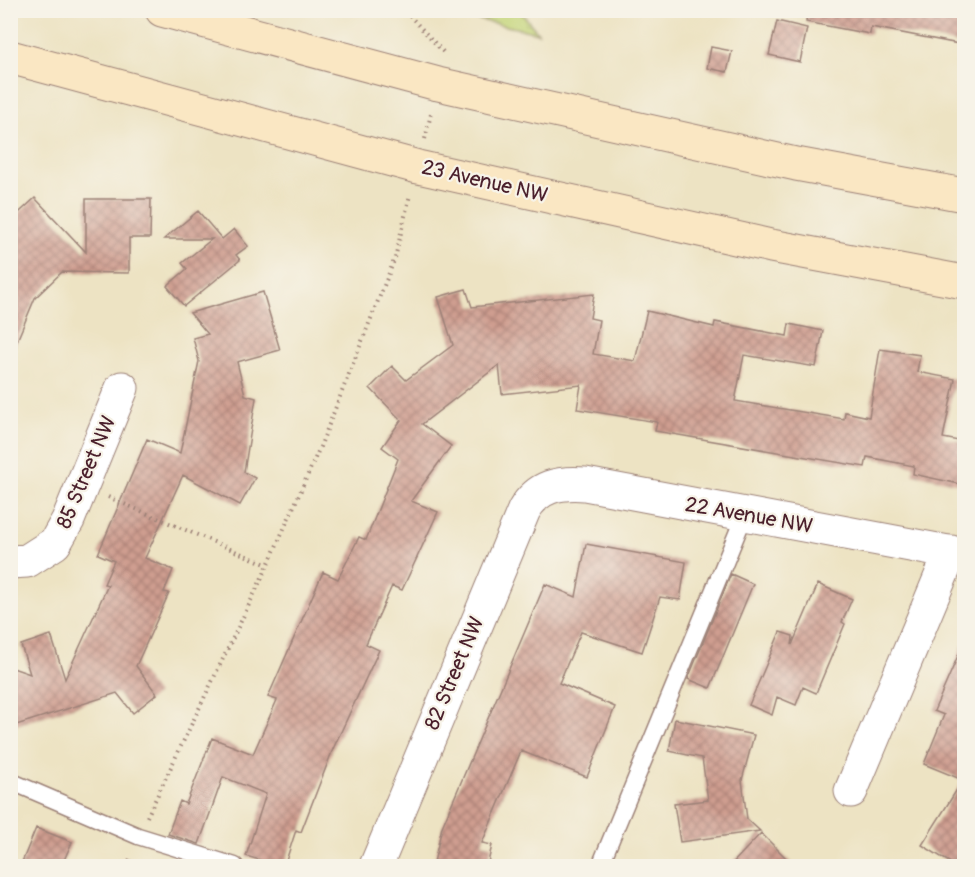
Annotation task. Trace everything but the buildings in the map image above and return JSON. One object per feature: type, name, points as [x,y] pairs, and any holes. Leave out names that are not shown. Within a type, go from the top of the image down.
[{"type":"main road","points":[[162,10],[428,82],[796,164],[964,195]]},
{"type":"main road","name":"23 Avenue NW","points":[[10,57],[418,167],[771,246],[964,282]]},
{"type":"street","name":"85 Street NW","points":[[10,562],[27,561],[55,543],[68,520],[122,388]]},
{"type":"street","name":"22 Avenue NW","points":[[546,487],[585,484],[958,553],[851,791]]},
{"type":"street","name":"82 Street NW","points":[[376,867],[524,510],[531,498],[546,487]]},
{"type":"lane","points":[[600,867],[745,514]]},
{"type":"lane","points":[[10,781],[138,836],[235,867]]},
{"type":"path","points":[[411,10],[409,15],[446,54],[444,60]]},
{"type":"path","points":[[424,141],[431,112]]},
{"type":"path","points":[[127,867],[138,836],[268,566],[320,447],[395,258],[412,186]]},
{"type":"path","points":[[104,496],[268,566]]},
{"type":"green space","points":[[440,11],[520,11],[538,33]]}]
